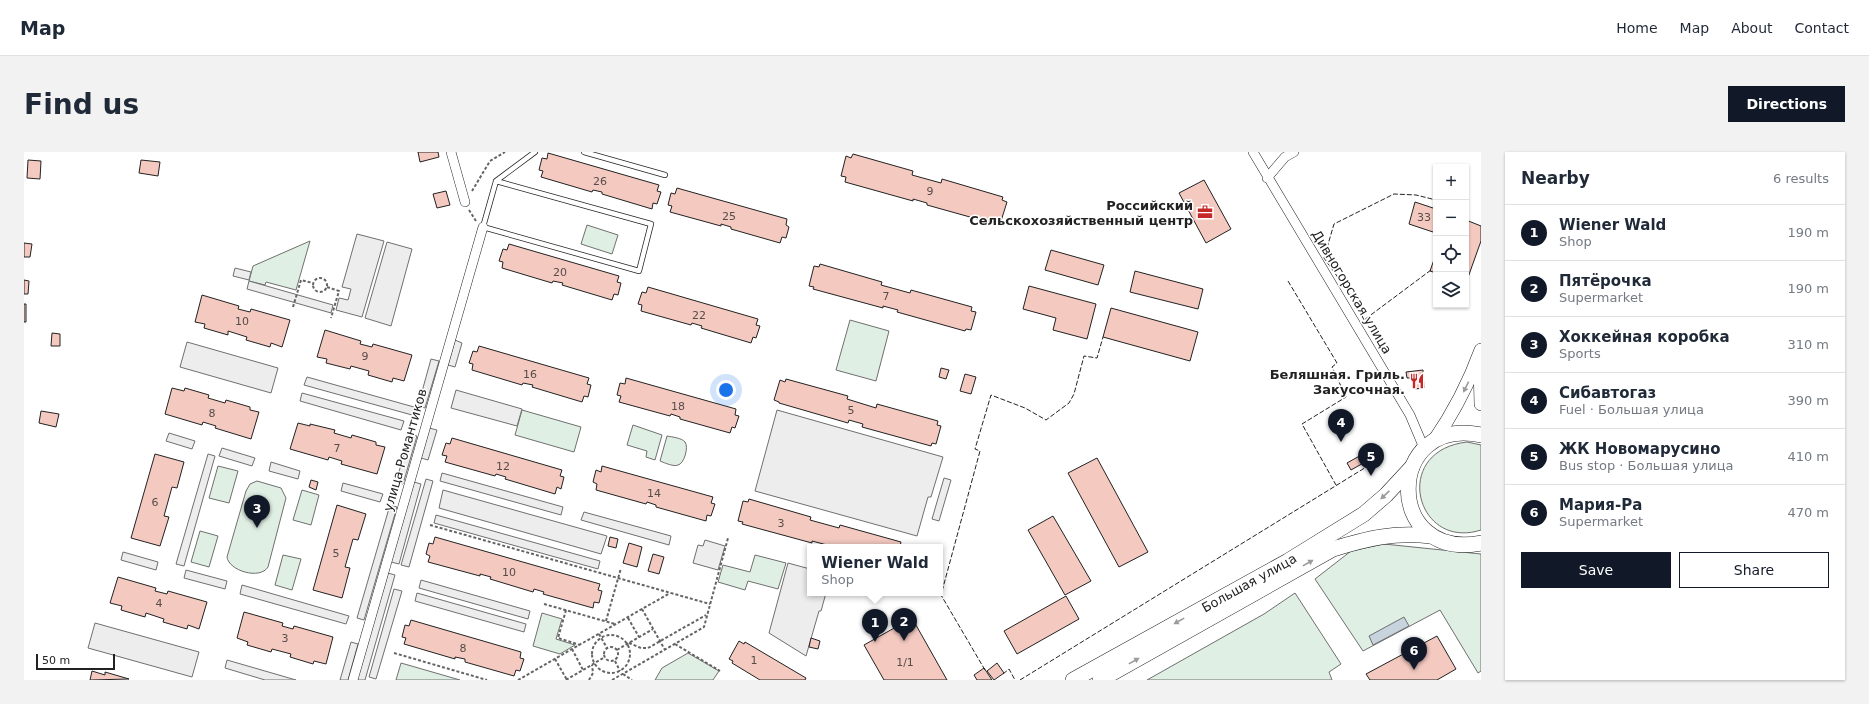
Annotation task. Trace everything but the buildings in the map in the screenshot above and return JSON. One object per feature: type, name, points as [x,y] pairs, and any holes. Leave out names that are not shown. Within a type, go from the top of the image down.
[{"type":"main road","points":[[1481,350],[1460,400],[1412,467],[1407,486],[1409,505],[1418,522],[1431,536],[1447,543],[1481,547]]},
{"type":"main road","points":[[1481,350],[1479,379],[1481,404]]},
{"type":"main road","points":[[1429,444],[1450,434],[1467,432],[1481,435]]},
{"type":"main road","name":"Большая улица","points":[[1073,680],[1288,561],[1364,514],[1386,495],[1412,467]]},
{"type":"main road","name":"Большая улица","points":[[1100,680],[1333,549],[1361,540],[1393,534],[1431,536]]},
{"type":"main road","points":[[1465,546],[1481,543]]},
{"type":"street","points":[[451,152],[465,202]]},
{"type":"street","name":"Дивногорская улица","points":[[1253,152],[1267,178],[1429,444]]},
{"type":"street","points":[[1267,178],[1285,158],[1294,152]]},
{"type":"street","name":"улица Романтиков","points":[[353,680],[483,227]]},
{"type":"lane","points":[[496,181],[651,224],[639,271],[483,227],[496,181],[535,152]]},
{"type":"lane","points":[[584,152],[665,175]]},
{"type":"path","points":[[483,227],[472,218],[465,202],[490,161],[505,152]]},
{"type":"path","points":[[317,278],[324,279],[327,287],[323,292],[317,292],[314,289],[313,283],[317,278]]},
{"type":"path","points":[[293,307],[301,280],[313,283]]},
{"type":"path","points":[[327,287],[339,291],[332,318]]},
{"type":"path","points":[[430,525],[710,604]]},
{"type":"path","points":[[612,680],[704,627],[728,538]]},
{"type":"path","points":[[606,622],[621,568]]},
{"type":"path","points":[[518,680],[670,593]]},
{"type":"path","points":[[544,604],[616,624]]},
{"type":"path","points":[[642,609],[665,650]]},
{"type":"path","points":[[566,610],[558,638],[580,644]]},
{"type":"path","points":[[589,680],[593,673],[592,650],[597,640],[601,637],[612,634],[622,638],[629,644],[644,649],[707,615]]},
{"type":"path","points":[[628,617],[639,638]]},
{"type":"path","points":[[617,650],[653,629]]},
{"type":"path","points":[[600,634],[607,648]]},
{"type":"path","points":[[593,664],[605,672],[610,673],[620,671],[625,667],[630,658],[629,644]]},
{"type":"path","points":[[675,644],[720,671]]},
{"type":"path","points":[[607,648],[613,647],[617,650]]},
{"type":"path","points":[[605,658],[604,652],[607,648]]},
{"type":"path","points":[[572,650],[583,670]]},
{"type":"path","points":[[605,658],[609,661],[614,660],[618,655],[617,650]]},
{"type":"path","points":[[394,653],[485,680]]},
{"type":"path","points":[[555,659],[567,680],[605,658]]},
{"type":"path","points":[[614,660],[622,674],[632,680]]},
{"type":"green space","points":[[587,225],[618,235],[612,254],[581,244]]},
{"type":"green space","points":[[310,241],[296,290],[266,282],[265,285],[249,281],[253,266]]},
{"type":"green space","points":[[850,320],[889,331],[876,381],[836,370]]},
{"type":"green space","points":[[522,410],[581,427],[574,452],[515,435]]},
{"type":"green space","points":[[633,425],[662,435],[655,460],[646,457],[647,451],[627,445]]},
{"type":"green space","points":[[667,436],[682,440],[686,444],[684,459],[678,465],[672,465],[660,461]]},
{"type":"green space","points":[[1467,442],[1481,445],[1481,530],[1459,533],[1441,526],[1428,514],[1421,497],[1420,479],[1428,462],[1443,449]]},
{"type":"green space","points":[[218,466],[238,471],[229,503],[209,498]]},
{"type":"green space","points":[[257,481],[281,488],[286,498],[268,567],[264,571],[252,573],[239,570],[229,562],[227,557],[246,491],[250,484]]},
{"type":"green space","points":[[302,490],[319,495],[311,525],[293,520]]},
{"type":"green space","points":[[200,531],[218,536],[209,567],[191,562]]},
{"type":"green space","points":[[1384,544],[1481,554],[1481,671],[1478,673],[1440,610],[1363,651],[1315,579],[1351,551]]},
{"type":"green space","points":[[283,555],[301,559],[292,590],[275,585]]},
{"type":"green space","points":[[755,555],[786,563],[778,589],[748,581],[745,590],[718,582],[723,565],[750,572]]},
{"type":"green space","points":[[1295,593],[1341,664],[1329,672],[1332,680],[1147,680],[1264,614]]},
{"type":"green space","points":[[542,613],[562,619],[556,639],[575,645],[560,654],[533,646]]},
{"type":"green space","points":[[688,653],[719,671],[713,680],[655,680],[662,668]]},
{"type":"green space","points":[[401,663],[460,680],[396,680]]},
{"type":"shaded area","points":[[357,234],[384,241],[362,317],[336,310],[339,298],[348,300],[351,289],[342,287]]},
{"type":"shaded area","points":[[387,242],[412,249],[391,326],[365,318]]},
{"type":"shaded area","points":[[235,268],[251,272],[249,280],[233,276]]},
{"type":"shaded area","points":[[249,281],[333,305],[331,313],[247,289]]},
{"type":"shaded area","points":[[455,340],[462,343],[455,367],[448,365]]},
{"type":"shaded area","points":[[187,342],[278,368],[271,393],[180,367]]},
{"type":"shaded area","points":[[431,359],[439,361],[425,408],[418,406]]},
{"type":"shaded area","points":[[307,377],[414,407],[412,415],[304,385]]},
{"type":"shaded area","points":[[456,390],[522,409],[517,426],[451,408]]},
{"type":"shaded area","points":[[302,393],[404,421],[401,430],[300,401]]},
{"type":"shaded area","points":[[777,410],[943,457],[931,497],[928,497],[917,536],[755,491]]},
{"type":"shaded area","points":[[429,428],[437,430],[428,460],[421,458]]},
{"type":"shaded area","points":[[169,433],[195,441],[192,449],[166,441]]},
{"type":"shaded area","points":[[410,434],[417,436],[403,484],[396,482]]},
{"type":"shaded area","points":[[222,448],[255,458],[252,466],[219,456]]},
{"type":"shaded area","points":[[208,454],[215,456],[184,566],[176,564]]},
{"type":"shaded area","points":[[271,462],[300,471],[298,479],[269,471]]},
{"type":"shaded area","points":[[442,473],[563,507],[561,515],[440,481]]},
{"type":"shaded area","points":[[944,478],[951,480],[939,521],[932,519]]},
{"type":"shaded area","points":[[426,479],[433,481],[409,567],[401,565]]},
{"type":"shaded area","points":[[414,482],[421,484],[399,564],[391,562]]},
{"type":"shaded area","points":[[343,483],[383,494],[380,502],[341,491]]},
{"type":"shaded area","points":[[443,490],[607,536],[601,554],[439,508]]},
{"type":"shaded area","points":[[390,505],[397,507],[364,620],[357,618]]},
{"type":"shaded area","points":[[584,512],[671,536],[669,545],[581,520]]},
{"type":"shaded area","points":[[436,515],[600,561],[598,569],[434,523]]},
{"type":"shaded area","points":[[705,540],[725,546],[718,570],[693,563],[698,545],[703,546]]},
{"type":"shaded area","points":[[123,552],[158,562],[156,570],[121,560]]},
{"type":"shaded area","points":[[788,563],[807,568],[807,596],[825,596],[821,611],[819,611],[806,656],[769,633]]},
{"type":"shaded area","points":[[186,570],[227,581],[225,589],[184,578]]},
{"type":"shaded area","points":[[388,573],[395,575],[365,680],[357,680]]},
{"type":"shaded area","points":[[421,580],[530,611],[528,619],[419,588]]},
{"type":"shaded area","points":[[242,585],[349,616],[346,624],[240,594]]},
{"type":"shaded area","points":[[394,589],[402,591],[376,679],[369,677]]},
{"type":"shaded area","points":[[417,593],[526,624],[524,632],[415,601]]},
{"type":"shaded area","points":[[1404,617],[1409,626],[1373,645],[1369,636]]},
{"type":"shaded area","points":[[95,623],[199,652],[192,677],[88,648]]},
{"type":"shaded area","points":[[351,642],[358,644],[348,680],[340,680]]},
{"type":"shaded area","points":[[227,660],[296,680],[265,680],[225,668]]},
{"type":"fence","points":[[1431,270],[1364,320],[1355,301],[1324,258],[1334,224],[1394,194],[1416,195],[1433,199]]},
{"type":"fence","points":[[1288,281],[1337,363],[1332,367],[1346,397],[1302,424],[1336,485]]},
{"type":"fence","points":[[943,588],[980,451],[975,449],[991,395],[1025,408],[1046,420],[1069,403],[1074,394],[1084,356],[1097,358],[1103,337]]},
{"type":"fence","points":[[1020,680],[1376,461]]},
{"type":"fence","points":[[942,596],[985,670]]},
{"type":"fence","points":[[1003,674],[1009,669],[1015,680]]},
{"type":"place","name":"Российский Сельскохозяйственный центр","points":[[1205,212]]},
{"type":"place","name":"Беляшная. Гриль. Закусочная.","points":[[1417,381]]},
{"type":"place","name":"Сибавтогаз","points":[[1341,442]]},
{"type":"place","name":"ЖК Новомарусино","points":[[1371,476]]},
{"type":"place","name":"Хоккейная коробка","points":[[257,528]]},
{"type":"place","name":"Пятёрочка","points":[[904,641]]},
{"type":"place","name":"Wiener Wald","points":[[875,642]]},
{"type":"place","name":"Мария-Ра","points":[[1414,670]]}]
